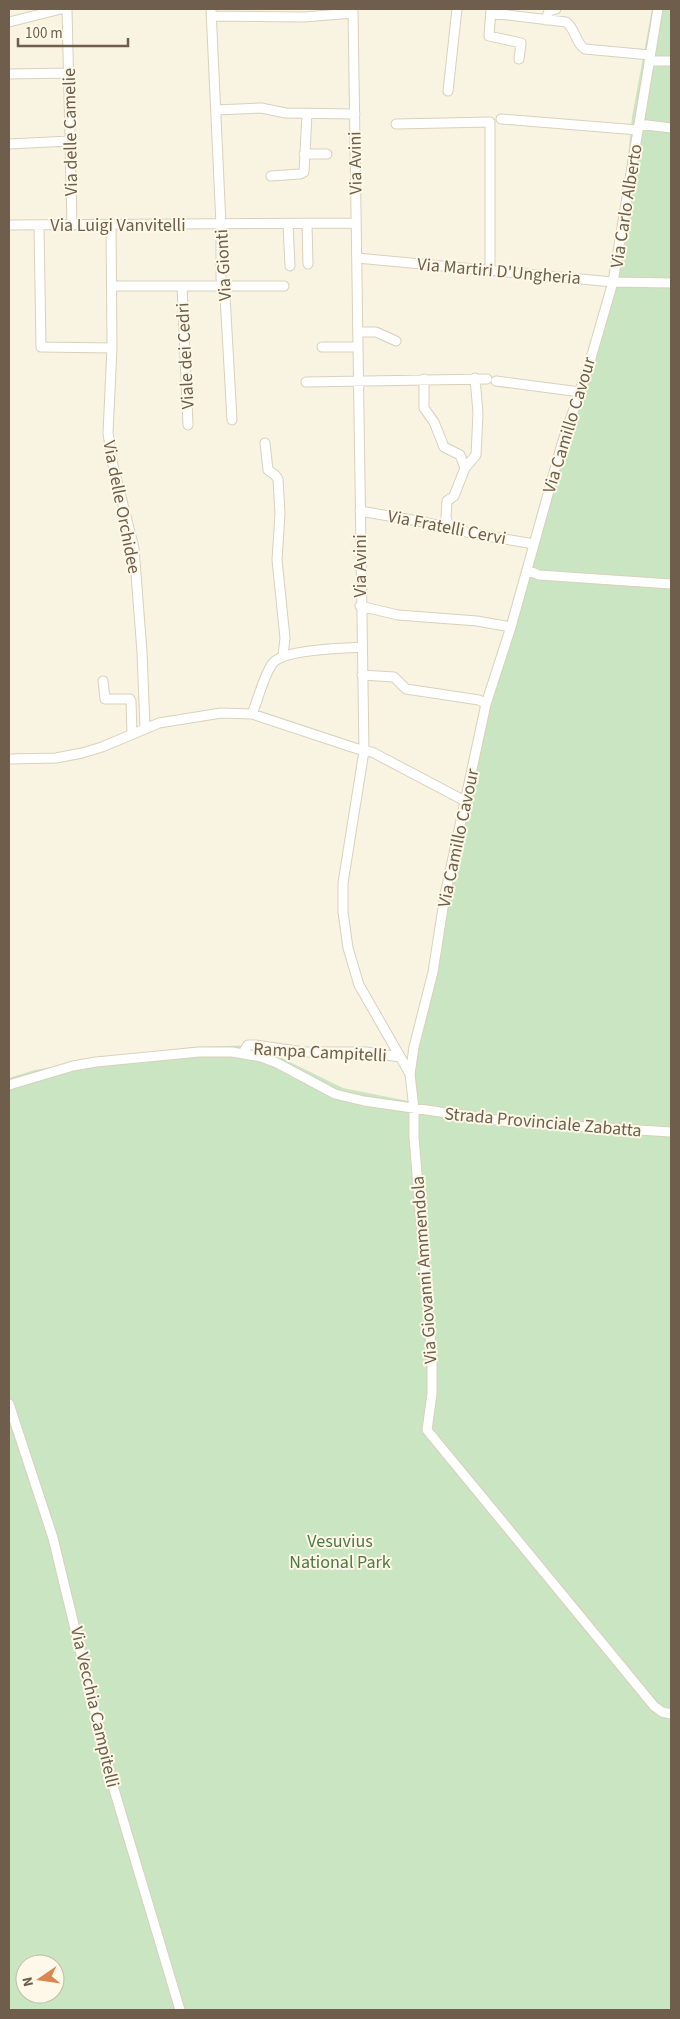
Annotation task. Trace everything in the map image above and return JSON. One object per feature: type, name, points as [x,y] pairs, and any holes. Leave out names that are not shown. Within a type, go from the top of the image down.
[{"type":"street","points":[[9,22],[61,9]]},
{"type":"street","name":"Via delle Camelie","points":[[67,9],[72,226]]},
{"type":"street","points":[[448,91],[457,9]]},
{"type":"street","points":[[546,20],[549,11],[556,9]]},
{"type":"street","name":"Via Carlo Alberto","points":[[614,282],[658,9]]},
{"type":"street","points":[[211,12],[304,17],[353,11]]},
{"type":"street","name":"Via Avini","points":[[353,11],[360,606],[364,751],[343,883],[345,930],[348,948],[359,985],[410,1074]]},
{"type":"street","points":[[519,59],[521,43],[489,36],[491,11],[516,12],[546,20],[566,22],[570,25],[581,46],[585,49],[671,61]]},
{"type":"street","name":"Via Gionti","points":[[211,12],[223,286],[232,420]]},
{"type":"street","points":[[9,74],[68,73]]},
{"type":"street","name":"Via Avini","points":[[216,110],[261,108],[286,113],[355,114]]},
{"type":"street","points":[[272,176],[304,172],[304,154],[312,114]]},
{"type":"street","name":"Via Carlo Alberto","points":[[501,119],[671,128]]},
{"type":"street","points":[[396,124],[490,122],[490,270]]},
{"type":"street","points":[[9,144],[70,141]]},
{"type":"street","points":[[304,154],[327,154]]},
{"type":"street","name":"Via Luigi Vanvitelli","points":[[9,225],[288,225],[356,223]]},
{"type":"street","points":[[307,224],[308,264]]},
{"type":"street","name":"Via delle Orchidee","points":[[111,225],[112,348],[108,442],[134,548],[142,652],[145,728]]},
{"type":"street","points":[[288,225],[290,266]]},
{"type":"street","points":[[39,226],[41,347],[112,348]]},
{"type":"street","name":"Via Martiri D'Ungheria","points":[[357,258],[614,282],[671,282]]},
{"type":"street","name":"Via Camillo Cavour","points":[[414,1109],[410,1074],[414,1046],[432,972],[445,895],[486,704],[511,627],[553,475],[614,282]]},
{"type":"street","points":[[112,286],[284,286]]},
{"type":"street","name":"Viale dei Cedri","points":[[182,286],[188,425]]},
{"type":"street","points":[[358,332],[376,332],[396,341]]},
{"type":"street","points":[[322,347],[358,347]]},
{"type":"street","points":[[449,527],[446,517],[447,501],[456,492],[458,481],[462,479],[465,468],[476,455],[478,413],[476,378]]},
{"type":"street","points":[[424,379],[424,408],[434,422],[444,447],[460,455],[465,468]]},
{"type":"street","points":[[306,382],[487,379]]},
{"type":"street","points":[[496,381],[580,392]]},
{"type":"street","points":[[265,443],[268,470],[275,474],[278,479],[280,514],[277,560],[284,638],[283,656]]},
{"type":"street","name":"Via Fratelli Cervi","points":[[360,511],[534,544]]},
{"type":"street","points":[[527,570],[539,575],[671,584]]},
{"type":"street","points":[[360,606],[398,615],[476,621],[511,627]]},
{"type":"street","points":[[252,714],[271,667],[274,662],[283,656],[361,647]]},
{"type":"street","points":[[362,675],[394,678],[406,688],[479,700],[486,704]]},
{"type":"street","points":[[103,680],[105,699],[130,699],[132,734]]},
{"type":"street","points":[[9,760],[56,758],[82,753],[145,728],[178,720],[221,713],[252,714],[372,752],[465,801]]},
{"type":"street","name":"Rampa Campitelli","points":[[243,1053],[248,1045],[255,1045],[304,1052],[366,1052],[400,1057]]},
{"type":"street","points":[[9,1085],[73,1066],[96,1062],[199,1052],[243,1053]]},
{"type":"street","name":"Strada Provinciale Zabatta","points":[[243,1053],[277,1062],[324,1088],[345,1097],[414,1109],[510,1122],[671,1132]]},
{"type":"street","name":"Via Giovanni Ammendola","points":[[414,1109],[414,1137],[432,1359],[432,1394],[427,1430],[654,1706],[662,1712],[671,1714]]},
{"type":"street","name":"Via Vecchia Campitelli","points":[[9,1404],[53,1538],[113,1786],[180,2010]]},
{"type":"green space","name":"Vesuvius National Park","points":[[652,9],[671,9],[671,2010],[9,2010],[9,1078],[35,1070],[117,1056],[194,1047],[255,1045],[343,1088],[408,1101],[410,1053],[422,1006],[449,861],[480,723],[560,431],[587,361],[610,286],[626,177],[632,117]]}]
